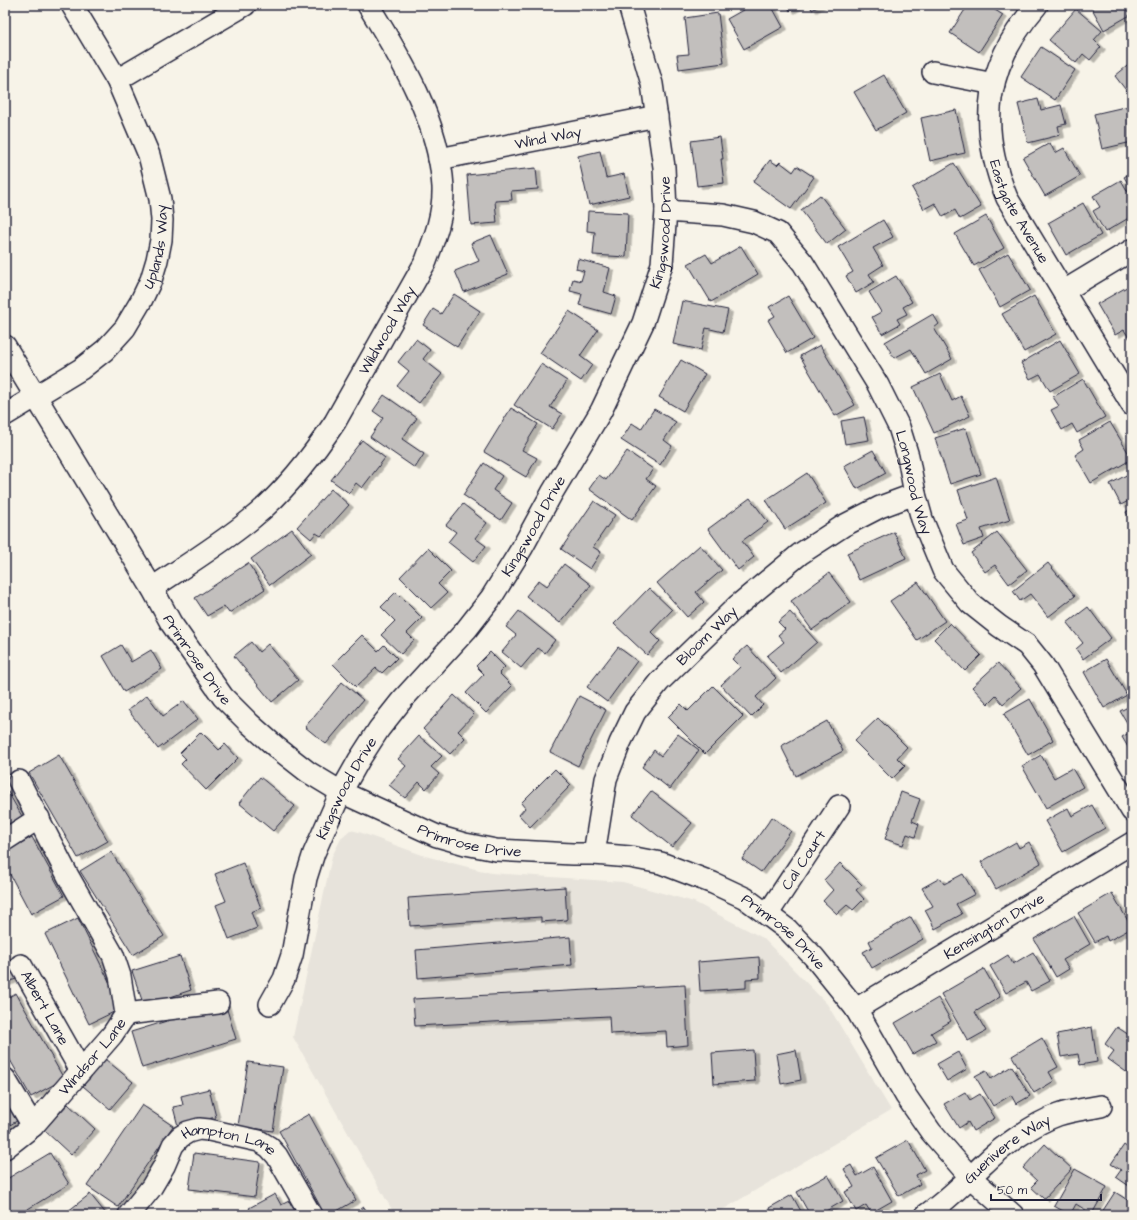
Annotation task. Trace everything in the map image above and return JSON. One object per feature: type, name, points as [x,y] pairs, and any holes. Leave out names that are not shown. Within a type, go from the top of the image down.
[{"type":"street","name":"Uplands Way","points":[[5,415],[93,360],[116,339],[125,328],[151,280],[161,240],[162,220],[160,199],[149,155],[117,80],[72,5]]},
{"type":"street","points":[[117,80],[245,5]]},
{"type":"street","name":"Wildwood Way","points":[[152,588],[215,546],[250,520],[292,480],[319,446],[335,422],[426,261],[437,232],[443,188],[439,159],[430,124],[410,78],[368,5]]},
{"type":"street","name":"Eastgate Avenue","points":[[1037,5],[1023,21],[1010,40],[1000,62],[990,107],[992,154],[998,176],[1008,198],[1132,405]]},
{"type":"street","name":"Kingswood Drive","points":[[270,1004],[284,979],[292,954],[306,878],[314,853],[341,792],[379,729],[397,706],[466,630],[490,598],[522,548],[552,493],[601,411],[643,323],[662,264],[666,211],[664,166],[652,84],[632,6]]},
{"type":"street","points":[[933,72],[994,84]]},
{"type":"street","name":"Wind Way","points":[[439,159],[657,116]]},
{"type":"street","name":"Longwood Way","points":[[666,211],[723,215],[754,222],[778,233],[804,263],[878,384],[899,427],[908,456],[915,494],[925,525],[943,570],[970,603],[999,626],[1027,645],[1043,665],[1132,811]]},
{"type":"street","points":[[1064,291],[1132,250]]},
{"type":"street","name":"Primrose Drive","points":[[5,346],[172,623],[223,697],[276,747],[308,772],[341,792],[437,836],[496,850],[630,857],[661,864],[713,883],[745,898],[788,930],[814,957],[856,1009],[906,1096],[931,1132],[971,1178],[1013,1215]]},
{"type":"street","name":"Bloom Way","points":[[594,854],[606,779],[620,742],[635,712],[659,682],[737,606],[800,554],[843,526],[880,507],[915,494]]},
{"type":"street","name":"Windsor Lane","points":[[5,1148],[34,1126],[112,1036],[126,1014],[120,976],[113,955],[68,876],[19,781]]},
{"type":"street","name":"Cal Court","points":[[767,915],[839,806]]},
{"type":"street","points":[[5,840],[39,818]]},
{"type":"street","name":"Kensington Drive","points":[[856,1009],[1132,843]]},
{"type":"street","name":"Albert Lane","points":[[21,965],[81,1071]]},
{"type":"street","points":[[126,1014],[218,1003]]},
{"type":"street","points":[[5,1079],[34,1126]]},
{"type":"street","name":"Guenivere Way","points":[[926,1215],[947,1200],[971,1178],[982,1165],[1002,1148],[1048,1119],[1070,1111],[1101,1106]]},
{"type":"street","name":"Hampton Lane","points":[[129,1215],[151,1188],[164,1166],[173,1145],[180,1137],[188,1132],[199,1129],[259,1141],[269,1147],[277,1156],[311,1215]]},
{"type":"shaded area","points":[[350,830],[425,856],[491,873],[623,882],[694,902],[763,938],[827,1004],[891,1110],[714,1215],[395,1215],[293,1037],[332,856],[342,837]]},
{"type":"building","points":[[749,5],[771,5],[783,27],[744,49],[727,19],[750,6]]},
{"type":"building","points":[[787,5],[800,5],[790,11]]},
{"type":"building","points":[[810,5],[821,5],[812,10]]},
{"type":"building","points":[[968,5],[987,5],[1003,15],[979,52],[950,33]]},
{"type":"building","points":[[1090,5],[1132,5],[1132,14],[1104,30]]},
{"type":"building","points":[[1076,9],[1102,31],[1094,40],[1101,47],[1090,60],[1083,54],[1076,63],[1049,40]]},
{"type":"building","points":[[718,13],[724,63],[679,69],[677,55],[689,54],[685,18]]},
{"type":"building","points":[[1041,47],[1075,70],[1055,100],[1021,77]]},
{"type":"building","points":[[1132,62],[1132,98],[1115,76]]},
{"type":"building","points":[[884,75],[906,113],[876,130],[854,92]]},
{"type":"building","points":[[1038,99],[1041,110],[1061,105],[1066,124],[1058,126],[1060,135],[1028,143],[1018,104]]},
{"type":"building","points":[[1129,106],[1132,117],[1132,142],[1102,149],[1094,114]]},
{"type":"building","points":[[956,110],[965,153],[930,161],[921,118]]},
{"type":"building","points":[[720,137],[724,183],[697,186],[691,141]]},
{"type":"building","points":[[1050,143],[1055,153],[1064,148],[1080,176],[1045,196],[1023,158]]},
{"type":"building","points":[[600,151],[606,178],[624,174],[629,196],[589,205],[578,156]]},
{"type":"building","points":[[770,160],[777,165],[780,162],[793,172],[797,166],[814,177],[791,209],[753,182]]},
{"type":"building","points":[[954,163],[981,207],[960,219],[955,210],[943,217],[935,203],[924,209],[912,188]]},
{"type":"building","points":[[536,168],[538,189],[511,191],[512,200],[495,201],[497,223],[471,225],[467,175]]},
{"type":"building","points":[[1132,172],[1132,190],[1124,177]]},
{"type":"building","points":[[1121,180],[1132,199],[1132,216],[1105,232],[1093,211],[1100,207],[1093,196]]},
{"type":"building","points":[[820,195],[846,229],[827,244],[801,210]]},
{"type":"building","points":[[1083,203],[1101,235],[1066,255],[1048,223]]},
{"type":"building","points":[[588,211],[628,213],[626,257],[593,255],[595,232],[587,231]]},
{"type":"building","points":[[986,216],[1004,248],[974,266],[955,234]]},
{"type":"building","points":[[883,220],[893,237],[873,248],[883,265],[869,274],[874,282],[856,293],[846,276],[853,272],[838,247]]},
{"type":"building","points":[[491,235],[508,274],[464,292],[455,271],[479,261],[471,243]]},
{"type":"building","points":[[741,246],[758,274],[711,302],[688,264],[706,254],[712,263]]},
{"type":"building","points":[[1008,253],[1030,290],[1000,307],[979,270]]},
{"type":"building","points":[[578,259],[610,268],[604,292],[616,296],[611,314],[579,305],[582,294],[570,291],[573,279],[581,281],[584,271],[576,269]]},
{"type":"building","points":[[896,276],[912,302],[903,307],[907,314],[897,319],[900,324],[882,334],[872,317],[881,312],[869,292]]},
{"type":"building","points":[[1132,284],[1132,338],[1130,339],[1124,330],[1115,335],[1097,304]]},
{"type":"building","points":[[454,294],[480,311],[457,347],[423,325],[433,309],[441,314]]},
{"type":"building","points":[[788,296],[813,338],[787,353],[768,320],[775,316],[769,307]]},
{"type":"building","points":[[1034,296],[1056,334],[1024,352],[1002,314]]},
{"type":"building","points":[[682,301],[728,310],[723,332],[706,328],[701,350],[673,344]]},
{"type":"building","points":[[569,311],[598,330],[580,356],[592,365],[581,381],[540,353]]},
{"type":"building","points":[[933,314],[939,324],[934,328],[952,359],[926,374],[911,349],[894,358],[885,342]]},
{"type":"building","points":[[416,339],[430,350],[423,359],[442,374],[419,403],[397,386],[409,371],[398,362]]},
{"type":"building","points":[[1060,340],[1080,374],[1050,391],[1040,374],[1030,379],[1021,363]]},
{"type":"building","points":[[820,345],[855,405],[835,416],[800,356]]},
{"type":"building","points":[[681,360],[705,374],[683,411],[659,397]]},
{"type":"building","points":[[541,364],[567,381],[550,407],[562,414],[552,429],[514,405]]},
{"type":"building","points":[[940,374],[952,401],[961,396],[970,416],[934,433],[913,387]]},
{"type":"building","points":[[1083,379],[1105,417],[1077,433],[1072,424],[1062,430],[1051,410],[1059,406],[1053,397]]},
{"type":"building","points":[[384,395],[417,418],[402,439],[424,454],[415,468],[370,437],[383,418],[373,411]]},
{"type":"building","points":[[511,408],[538,424],[522,450],[537,458],[526,477],[484,452]]},
{"type":"building","points":[[654,409],[676,422],[664,440],[672,446],[660,465],[621,440],[632,423],[641,429]]},
{"type":"building","points":[[864,417],[869,440],[845,444],[841,421]]},
{"type":"building","points":[[1110,422],[1132,459],[1091,483],[1075,455],[1084,449],[1079,440]]},
{"type":"building","points":[[966,428],[981,474],[950,484],[935,438]]},
{"type":"building","points":[[362,440],[385,458],[362,488],[356,483],[349,493],[331,480]]},
{"type":"building","points":[[873,450],[886,473],[857,489],[844,466]]},
{"type":"building","points":[[627,451],[653,469],[646,479],[656,486],[632,520],[589,489],[599,475],[606,480]]},
{"type":"building","points":[[484,463],[502,476],[493,490],[512,503],[501,520],[463,495]]},
{"type":"building","points":[[1132,472],[1132,504],[1130,500],[1121,505],[1110,484]]},
{"type":"building","points":[[807,473],[826,503],[785,529],[766,500]]},
{"type":"building","points":[[996,477],[1010,520],[981,529],[984,538],[964,545],[956,524],[968,520],[958,490]]},
{"type":"building","points":[[331,489],[349,505],[321,536],[316,533],[311,539],[297,527]]},
{"type":"building","points":[[750,498],[768,522],[742,541],[754,557],[738,570],[708,529]]},
{"type":"building","points":[[594,501],[615,515],[593,547],[601,552],[590,569],[561,549]]},
{"type":"building","points":[[463,504],[487,523],[475,538],[486,546],[473,562],[448,542],[456,532],[446,525]]},
{"type":"building","points":[[1132,508],[1132,520],[1131,521],[1126,512]]},
{"type":"building","points":[[292,529],[311,554],[270,585],[251,559]]},
{"type":"building","points":[[894,532],[906,558],[859,580],[847,553]]},
{"type":"building","points":[[997,532],[1027,570],[1009,584],[995,565],[985,572],[971,553]]},
{"type":"building","points":[[700,545],[722,570],[696,592],[704,602],[687,617],[657,583]]},
{"type":"building","points":[[428,548],[451,571],[438,584],[447,593],[431,608],[400,577]]},
{"type":"building","points":[[248,563],[265,589],[229,613],[224,606],[207,616],[195,598]]},
{"type":"building","points":[[1048,563],[1075,596],[1048,617],[1030,594],[1020,601],[1013,591]]},
{"type":"building","points":[[564,564],[591,585],[560,623],[526,596],[539,580],[547,586]]},
{"type":"building","points":[[829,573],[851,602],[812,630],[791,601]]},
{"type":"building","points":[[918,582],[945,621],[917,640],[890,601]]},
{"type":"building","points":[[649,588],[672,610],[651,632],[660,641],[647,655],[614,624]]},
{"type":"building","points":[[396,592],[422,618],[407,633],[414,640],[401,654],[381,635],[395,621],[381,607]]},
{"type":"building","points":[[1088,607],[1111,638],[1083,659],[1076,649],[1083,643],[1067,623]]},
{"type":"building","points":[[519,611],[555,640],[545,653],[538,648],[521,668],[502,652],[516,635],[506,627]]},
{"type":"building","points":[[790,612],[817,642],[781,673],[767,656],[784,642],[778,635],[785,629],[778,622]]},
{"type":"building","points":[[950,623],[981,655],[965,671],[934,639]]},
{"type":"building","points":[[362,635],[378,651],[384,645],[397,658],[382,673],[376,668],[356,687],[333,664]]},
{"type":"building","points":[[251,642],[259,652],[268,644],[298,680],[272,702],[234,656]]},
{"type":"building","points":[[121,645],[131,662],[151,650],[162,669],[124,692],[103,656]]},
{"type":"building","points":[[747,646],[776,678],[756,697],[763,705],[751,717],[721,685],[740,667],[732,659]]},
{"type":"building","points":[[618,647],[637,661],[607,702],[587,687]]},
{"type":"building","points":[[490,652],[505,667],[499,673],[512,686],[486,713],[466,693],[484,674],[476,666]]},
{"type":"building","points":[[1106,659],[1127,695],[1104,708],[1084,672]]},
{"type":"building","points":[[998,663],[1021,688],[1003,704],[996,696],[988,704],[972,687]]},
{"type":"building","points":[[342,682],[363,700],[326,744],[305,727]]},
{"type":"building","points":[[713,686],[743,716],[705,754],[668,717],[681,704],[688,711]]},
{"type":"building","points":[[147,695],[163,716],[184,701],[198,719],[158,749],[128,710]]},
{"type":"building","points":[[454,695],[474,714],[458,731],[465,738],[450,754],[423,729]]},
{"type":"building","points":[[579,696],[606,710],[578,766],[550,752]]},
{"type":"building","points":[[1030,699],[1053,740],[1028,755],[1004,714]]},
{"type":"building","points":[[1132,705],[1132,731],[1120,711]]},
{"type":"building","points":[[878,718],[907,747],[897,758],[905,766],[892,779],[854,741]]},
{"type":"building","points":[[827,721],[843,751],[796,776],[781,746]]},
{"type":"building","points":[[1132,731],[1132,754],[1122,737]]},
{"type":"building","points":[[201,732],[219,750],[225,744],[238,758],[206,790],[181,764],[186,759],[180,753]]},
{"type":"building","points":[[678,734],[699,750],[670,789],[642,767],[654,750],[661,756]]},
{"type":"building","points":[[419,736],[442,756],[431,767],[439,774],[426,789],[419,782],[405,798],[389,785],[406,766],[398,759]]},
{"type":"building","points":[[59,755],[108,841],[78,858],[29,773]]},
{"type":"building","points":[[1041,755],[1054,778],[1072,768],[1083,787],[1046,808],[1022,766]]},
{"type":"building","points":[[555,769],[571,785],[530,827],[519,815],[525,808],[521,803]]},
{"type":"building","points":[[260,777],[295,806],[273,831],[239,803]]},
{"type":"building","points":[[5,787],[23,818],[5,829]]},
{"type":"building","points":[[651,791],[692,823],[672,847],[632,815]]},
{"type":"building","points":[[901,792],[920,799],[912,821],[919,824],[915,837],[907,834],[903,845],[885,839]]},
{"type":"building","points":[[1092,805],[1105,828],[1063,852],[1045,821],[1068,808],[1072,816]]},
{"type":"building","points":[[772,817],[791,831],[761,872],[742,859]]},
{"type":"building","points":[[32,837],[64,896],[31,914],[5,865],[5,852]]},
{"type":"building","points":[[1016,842],[1019,848],[1029,842],[1041,863],[996,889],[981,862]]},
{"type":"building","points":[[111,852],[164,936],[133,955],[80,871]]},
{"type":"building","points":[[243,863],[261,908],[251,912],[257,928],[229,939],[216,905],[226,901],[215,874]]},
{"type":"building","points":[[840,863],[862,885],[856,890],[864,899],[853,910],[847,905],[837,914],[823,901],[833,890],[824,880]]},
{"type":"building","points":[[963,874],[975,894],[956,904],[962,914],[935,929],[925,910],[933,906],[922,888],[940,878],[944,884]]},
{"type":"building","points":[[1132,885],[1132,897],[1127,888]]},
{"type":"building","points":[[565,887],[567,920],[541,922],[541,917],[410,926],[408,898]]},
{"type":"building","points":[[1112,893],[1132,928],[1108,941],[1106,936],[1095,942],[1078,913]]},
{"type":"building","points":[[1074,916],[1090,944],[1063,960],[1069,969],[1056,977],[1034,939]]},
{"type":"building","points":[[911,917],[923,939],[872,968],[863,952],[872,947],[869,941]]},
{"type":"building","points":[[78,918],[122,1008],[89,1024],[45,934]]},
{"type":"building","points":[[570,937],[572,965],[418,978],[416,950]]},
{"type":"building","points":[[5,950],[16,979],[5,983]]},
{"type":"building","points":[[1033,952],[1050,981],[1031,991],[1026,982],[1006,993],[990,966],[1008,955],[1013,964]]},
{"type":"building","points":[[180,956],[191,990],[144,1006],[132,971]]},
{"type":"building","points":[[759,957],[760,978],[746,979],[746,988],[700,991],[698,962]]},
{"type":"building","points":[[984,969],[1000,997],[975,1012],[986,1031],[968,1041],[941,994]]},
{"type":"building","points":[[685,985],[688,1045],[667,1047],[666,1031],[610,1034],[609,1016],[415,1026],[413,999]]},
{"type":"building","points":[[16,993],[64,1079],[31,1097],[5,1051],[5,999]]},
{"type":"building","points":[[938,998],[951,1021],[931,1033],[936,1041],[913,1054],[895,1023]]},
{"type":"building","points":[[225,1003],[236,1039],[142,1068],[131,1032]]},
{"type":"building","points":[[1092,1027],[1097,1062],[1080,1065],[1078,1054],[1061,1057],[1057,1034]]},
{"type":"building","points":[[1117,1027],[1132,1037],[1132,1069],[1129,1074],[1108,1059],[1114,1051],[1105,1044]]},
{"type":"building","points":[[1042,1038],[1058,1067],[1049,1072],[1054,1081],[1034,1093],[1012,1056]]},
{"type":"building","points":[[753,1050],[755,1081],[714,1084],[712,1053]]},
{"type":"building","points":[[796,1050],[801,1080],[781,1084],[776,1054]]},
{"type":"building","points":[[958,1052],[967,1069],[947,1081],[937,1064]]},
{"type":"building","points":[[105,1059],[133,1082],[110,1109],[83,1086]]},
{"type":"building","points":[[248,1062],[283,1067],[273,1131],[238,1126]]},
{"type":"building","points":[[1012,1066],[1030,1096],[1016,1104],[1011,1095],[993,1106],[975,1076],[986,1070],[991,1079]]},
{"type":"building","points":[[209,1089],[216,1117],[178,1126],[173,1107],[183,1105],[181,1096]]},
{"type":"building","points":[[965,1092],[970,1100],[980,1094],[995,1118],[973,1131],[968,1122],[959,1128],[944,1104]]},
{"type":"building","points":[[5,1095],[20,1119],[5,1128]]},
{"type":"building","points":[[68,1104],[95,1129],[71,1155],[44,1130]]},
{"type":"building","points":[[142,1105],[173,1126],[118,1207],[87,1186]]},
{"type":"building","points":[[309,1114],[356,1200],[330,1215],[325,1215],[279,1131]]},
{"type":"building","points":[[908,1140],[925,1170],[916,1175],[920,1184],[899,1196],[876,1158]]},
{"type":"building","points":[[1045,1144],[1072,1169],[1044,1199],[1031,1187],[1037,1181],[1023,1168]]},
{"type":"building","points":[[1124,1145],[1132,1151],[1132,1188],[1116,1177],[1121,1170],[1111,1164]]},
{"type":"building","points":[[50,1153],[69,1184],[18,1215],[5,1215],[5,1180]]},
{"type":"building","points":[[194,1153],[260,1162],[255,1197],[189,1189]]},
{"type":"building","points":[[851,1165],[857,1176],[873,1167],[892,1201],[871,1213],[866,1205],[856,1211],[845,1192],[854,1187],[844,1169]]},
{"type":"building","points":[[1075,1169],[1107,1187],[1092,1214],[1076,1204],[1070,1215],[1054,1206]]},
{"type":"building","points":[[828,1175],[843,1201],[826,1211],[828,1215],[810,1215],[797,1192]]},
{"type":"building","points":[[1115,1192],[1132,1203],[1132,1215],[1100,1215]]},
{"type":"building","points":[[90,1194],[107,1215],[63,1215]]},
{"type":"building","points":[[275,1194],[281,1205],[289,1201],[297,1215],[253,1215],[249,1208]]},
{"type":"building","points":[[792,1195],[803,1215],[770,1215],[772,1214],[769,1208]]},
{"type":"building","points":[[364,1207],[369,1215],[352,1215]]}]
